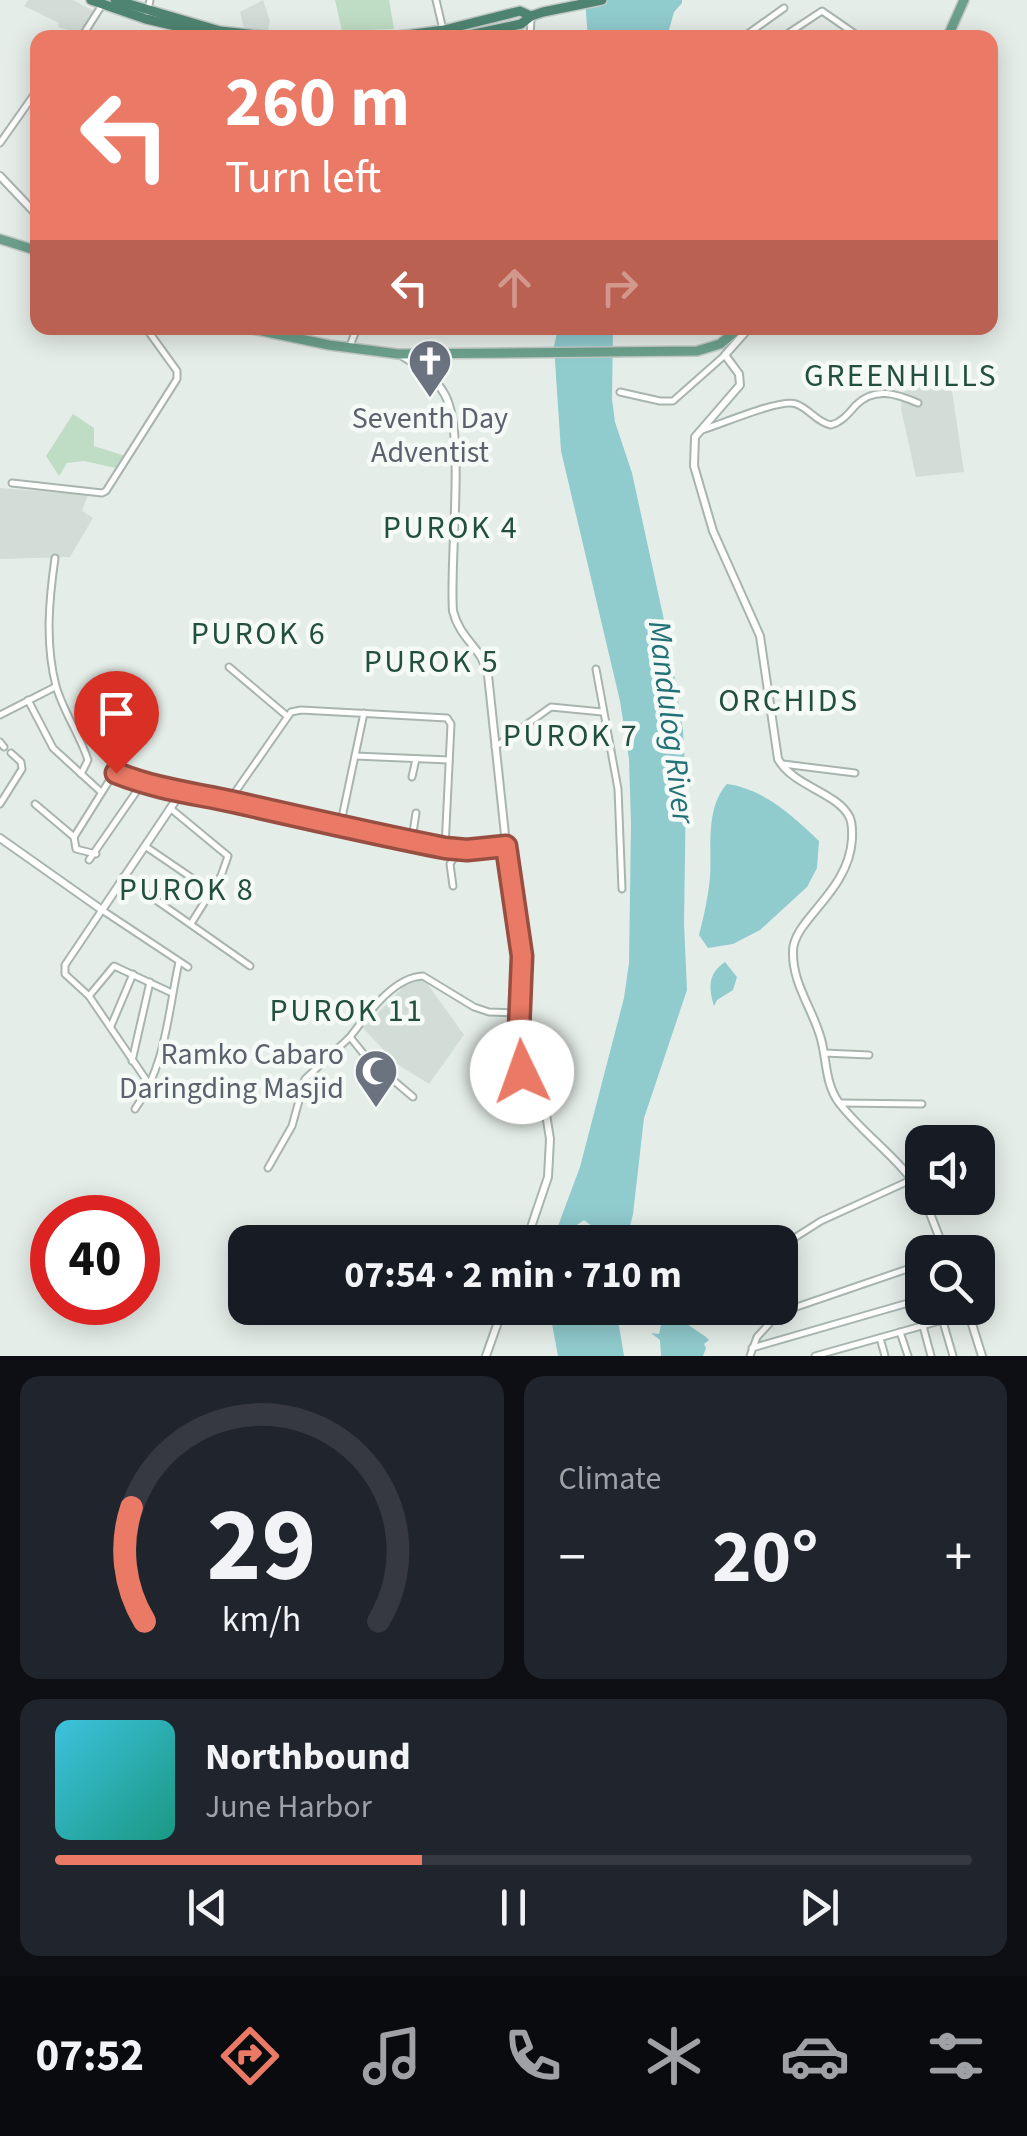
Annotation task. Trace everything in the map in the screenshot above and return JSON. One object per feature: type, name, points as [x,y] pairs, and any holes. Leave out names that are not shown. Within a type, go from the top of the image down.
[{"type":"highway","points":[[91,0],[215,30]]},
{"type":"highway","points":[[115,0],[188,30]]},
{"type":"highway","points":[[492,30],[521,24],[542,12],[602,0]]},
{"type":"highway","points":[[458,30],[520,11],[531,16]]},
{"type":"main road","points":[[951,30],[964,0]]},
{"type":"main road","points":[[0,240],[30,249]]},
{"type":"main road","points":[[289,335],[398,354],[686,352],[715,347],[730,335]]},
{"type":"street","points":[[147,16],[150,0]]},
{"type":"street","points":[[436,0],[444,30]]},
{"type":"street","points":[[86,30],[102,5]]},
{"type":"street","points":[[753,30],[784,8]]},
{"type":"street","points":[[794,30],[822,11],[849,30]]},
{"type":"street","points":[[530,30],[531,16]]},
{"type":"street","points":[[0,143],[30,100]]},
{"type":"street","points":[[0,176],[30,208]]},
{"type":"street","points":[[12,483],[106,491],[178,378],[151,335]]},
{"type":"street","points":[[350,348],[355,335]]},
{"type":"street","points":[[620,392],[664,402],[676,399],[743,335]]},
{"type":"street","points":[[398,354],[432,378],[445,394],[450,409],[454,472],[453,610],[462,636],[485,661],[522,956],[520,1063],[526,1083],[546,1114],[551,1156],[532,1225]]},
{"type":"street","points":[[726,355],[739,374],[740,386],[698,431],[692,446],[694,466],[719,547],[756,623],[774,747],[780,764],[843,808],[852,823],[848,864],[841,880],[798,934],[793,946],[799,985],[820,1036],[830,1088],[839,1103],[905,1172]]},
{"type":"street","points":[[698,431],[782,402],[800,405],[816,420],[831,426],[872,395],[894,394],[918,403]]},
{"type":"street","points":[[55,558],[48,636],[56,686],[88,760],[81,774]]},
{"type":"street","points":[[229,666],[287,716]]},
{"type":"street","points":[[596,669],[618,789],[622,890]]},
{"type":"street","points":[[0,714],[56,686]]},
{"type":"street","points":[[28,700],[48,742],[102,792]]},
{"type":"street","points":[[495,748],[550,707],[602,712]]},
{"type":"street","points":[[229,801],[287,716],[302,710],[449,719],[445,848]]},
{"type":"street","points":[[340,826],[364,714]]},
{"type":"street","points":[[0,804],[22,769],[11,752]]},
{"type":"street","points":[[356,756],[449,760]]},
{"type":"street","points":[[412,777],[416,758]]},
{"type":"street","points":[[780,764],[855,773]]},
{"type":"street","points":[[96,854],[76,849],[74,836],[114,773],[180,794],[229,801],[412,842],[458,850],[506,846]]},
{"type":"street","points":[[89,860],[142,784]]},
{"type":"street","points":[[151,1086],[89,996],[64,968],[180,794]]},
{"type":"street","points":[[35,804],[74,836]]},
{"type":"street","points":[[170,808],[226,851],[228,859],[192,922]]},
{"type":"street","points":[[412,842],[416,812]]},
{"type":"street","points":[[0,838],[188,967]]},
{"type":"street","points":[[144,846],[211,890]]},
{"type":"street","points":[[453,886],[450,864],[458,850]]},
{"type":"street","points":[[123,877],[250,966]]},
{"type":"street","points":[[135,1108],[151,1086],[179,962]]},
{"type":"street","points":[[89,996],[114,966],[172,994]]},
{"type":"street","points":[[111,1027],[133,974]]},
{"type":"street","points":[[268,1168],[292,1126],[304,1079],[383,998],[418,975],[474,1008],[521,1013]]},
{"type":"street","points":[[132,1060],[150,982]]},
{"type":"street","points":[[350,1036],[368,1058],[413,1097]]},
{"type":"street","points":[[824,1052],[869,1055]]},
{"type":"street","points":[[839,1103],[922,1104]]},
{"type":"street","points":[[798,1236],[821,1221],[905,1184]]},
{"type":"street","points":[[750,1356],[757,1337],[779,1313],[905,1270]]},
{"type":"street","points":[[752,1348],[905,1305]]},
{"type":"street","points":[[486,1356],[498,1325]]},
{"type":"street","points":[[815,1356],[926,1325]]},
{"type":"street","points":[[944,1325],[954,1356]]},
{"type":"street","points":[[972,1325],[982,1356]]},
{"type":"street","points":[[923,1326],[931,1356]]},
{"type":"street","points":[[900,1332],[908,1356]]},
{"type":"street","points":[[880,1338],[885,1356]]},
{"type":"shaded area","points":[[28,0],[73,0],[96,12],[85,30],[68,30],[24,6]]},
{"type":"shaded area","points":[[263,0],[270,21],[268,30],[244,28],[240,12]]},
{"type":"shaded area","points":[[929,385],[952,391],[964,472],[916,477],[901,409],[902,392]]},
{"type":"shaded area","points":[[0,488],[88,495],[82,511],[93,518],[70,557],[0,559]]},
{"type":"shaded area","points":[[424,979],[464,1035],[429,1084],[397,1064],[363,1028],[409,981]]},
{"type":"green space","points":[[335,0],[389,0],[394,29],[342,30]]},
{"type":"green space","points":[[73,414],[94,428],[94,446],[125,456],[116,468],[84,461],[67,463],[59,476],[46,456]]},
{"type":"water","points":[[585,0],[682,0],[669,30],[587,30]]},
{"type":"water","name":"Mandulog River","points":[[556,335],[613,335],[615,422],[632,473],[669,643],[683,731],[686,785],[687,990],[644,1118],[630,1225],[590,1225],[584,1220],[577,1225],[558,1225],[580,1167],[624,998],[629,963],[631,824],[629,759],[620,701],[561,451]]},
{"type":"water","points":[[727,784],[766,798],[819,841],[817,868],[807,887],[760,930],[733,944],[708,948],[699,935],[710,878],[711,829],[715,805]]},
{"type":"water","points":[[725,962],[737,977],[733,990],[714,1006],[711,982]]},
{"type":"water","points":[[552,1325],[619,1325],[624,1356],[558,1356]]},
{"type":"water","points":[[661,1325],[688,1325],[709,1340],[704,1344],[703,1356],[661,1356],[660,1340],[651,1333],[659,1334]]},
{"type":"place","name":"Seventh Day Adventist","points":[[430,399]]},
{"type":"place","name":"Ramko Cabaro Daringding Masjid","points":[[376,1109]]},
{"type":"district","name":"GREENHILLS","points":[[901,376]]},
{"type":"district","name":"PUROK 4","points":[[451,528]]},
{"type":"district","name":"PUROK 6","points":[[259,634]]},
{"type":"district","name":"PUROK 5","points":[[432,662]]},
{"type":"district","name":"ORCHIDS","points":[[789,701]]},
{"type":"district","name":"PUROK 7","points":[[571,736]]},
{"type":"district","name":"PUROK 8","points":[[187,890]]},
{"type":"district","name":"PUROK 11","points":[[347,1011]]},
{"type":"route","points":[[116,773],[180,794],[445,848],[506,846],[522,956],[518,1054],[522,1072]]}]
